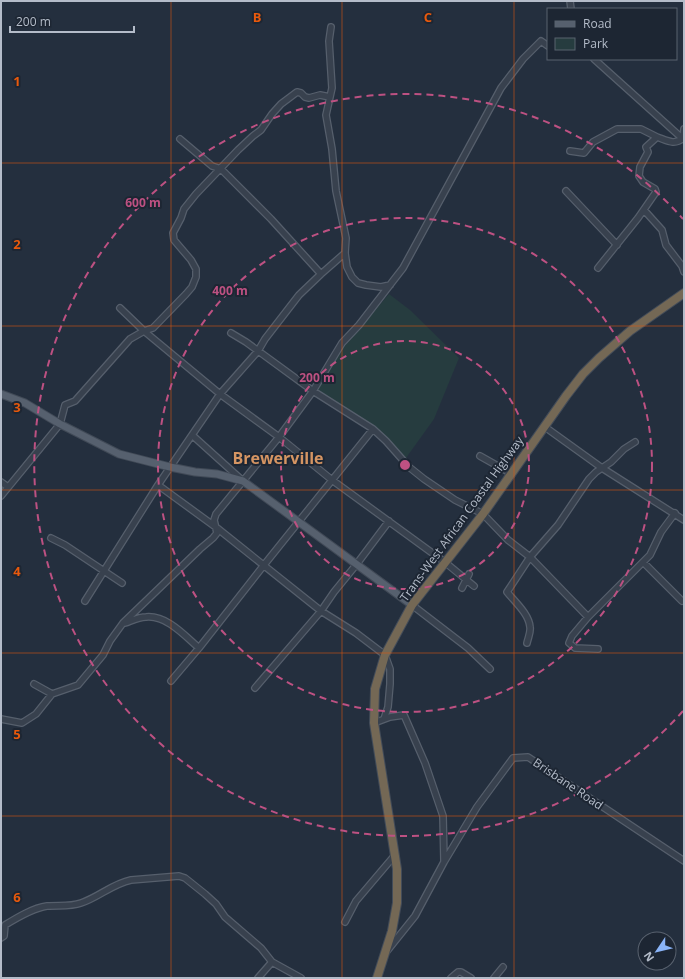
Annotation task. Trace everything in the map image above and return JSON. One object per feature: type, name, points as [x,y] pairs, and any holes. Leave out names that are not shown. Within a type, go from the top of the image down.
[{"type":"highway","name":"Trans-West African Coastal Highway","points":[[377,978],[392,931],[397,903],[397,869],[374,723],[374,689],[385,655],[412,605],[483,514],[583,374],[630,331],[684,293]]},
{"type":"main road","points":[[1,394],[25,403],[60,424],[119,454],[170,467],[195,472],[217,474],[243,481],[412,605]]},
{"type":"street","points":[[331,27],[329,41],[332,88],[326,115],[332,149],[336,191],[346,238],[345,253],[348,267],[352,277],[358,283],[381,287],[390,285]]},
{"type":"street","points":[[1,719],[22,723],[36,714],[52,694],[78,685],[102,655],[123,624],[218,533],[214,520],[216,514],[279,437],[313,391],[342,343],[359,325],[403,268],[501,88],[522,59],[541,41],[547,45]]},
{"type":"street","points":[[595,60],[684,139]]},
{"type":"street","points":[[1,496],[60,424],[65,405],[75,400],[130,339],[153,328],[192,287],[196,277],[196,269],[185,252],[174,240],[173,233],[184,210],[196,194],[252,136],[261,130],[272,114],[292,94],[297,92],[309,98],[320,95],[330,96]]},
{"type":"street","points":[[570,151],[584,153],[593,142],[617,129],[641,129],[674,143],[684,139]]},
{"type":"street","points":[[684,129],[684,139]]},
{"type":"street","points":[[598,268],[644,210],[656,192],[643,182],[639,176],[640,167],[648,152],[646,147],[657,137]]},
{"type":"street","points":[[180,139],[212,166],[221,169],[271,219],[320,274]]},
{"type":"street","points":[[566,191],[617,245]]},
{"type":"street","points":[[644,210],[662,230],[666,245],[682,266],[684,272]]},
{"type":"street","points":[[85,601],[158,485],[220,394],[258,350],[265,338],[299,295],[320,274],[345,253]]},
{"type":"street","points":[[120,308],[144,331],[220,394],[279,437],[332,480],[446,563],[474,586]]},
{"type":"street","points":[[231,333],[258,350],[313,391],[373,429],[409,466],[424,479],[455,500],[483,514],[508,540],[530,557],[588,618]]},
{"type":"street","points":[[545,427],[602,468],[684,520]]},
{"type":"street","points":[[170,681],[199,648],[373,429]]},
{"type":"street","points":[[192,434],[243,481]]},
{"type":"street","points":[[527,643],[530,628],[528,620],[508,592],[530,557],[558,525],[589,479],[635,442]]},
{"type":"street","points":[[480,456],[512,474]]},
{"type":"street","points":[[1,482],[8,487]]},
{"type":"street","points":[[158,485],[217,528],[321,611],[356,633],[385,655],[390,669],[390,684],[388,707],[384,719]]},
{"type":"street","points":[[598,649],[575,648],[569,643],[572,636],[588,618],[650,555],[661,532],[675,513]]},
{"type":"street","points":[[255,688],[321,611],[389,521]]},
{"type":"street","points":[[51,538],[65,544],[122,583]]},
{"type":"street","points":[[643,562],[682,601]]},
{"type":"street","points":[[462,588],[469,574]]},
{"type":"street","points":[[412,605],[468,648],[490,669]]},
{"type":"street","points":[[123,624],[145,617],[155,617],[165,621],[199,648]]},
{"type":"street","points":[[34,684],[52,694]]},
{"type":"street","points":[[374,723],[384,719],[404,715],[425,763],[443,816],[444,862],[415,916],[386,953]]},
{"type":"street","name":"Brisbane Road","points":[[444,862],[477,807],[513,758],[528,757],[684,861]]},
{"type":"street","points":[[345,922],[356,901],[395,855]]},
{"type":"street","points":[[1,938],[4,936],[5,925],[18,916],[40,908],[81,903],[108,889],[131,880],[179,876],[185,878],[216,904],[225,917],[261,948],[272,962],[300,978]]},
{"type":"street","points":[[258,978],[272,962]]},
{"type":"street","points":[[494,978],[503,967]]},
{"type":"street","points":[[451,978],[458,972],[461,972],[471,978]]},
{"type":"green space","points":[[389,294],[410,310],[459,358],[434,419],[406,458],[380,432],[316,389],[343,348]]},
{"type":"district","name":"Brewerville","points":[[278,458]]}]
